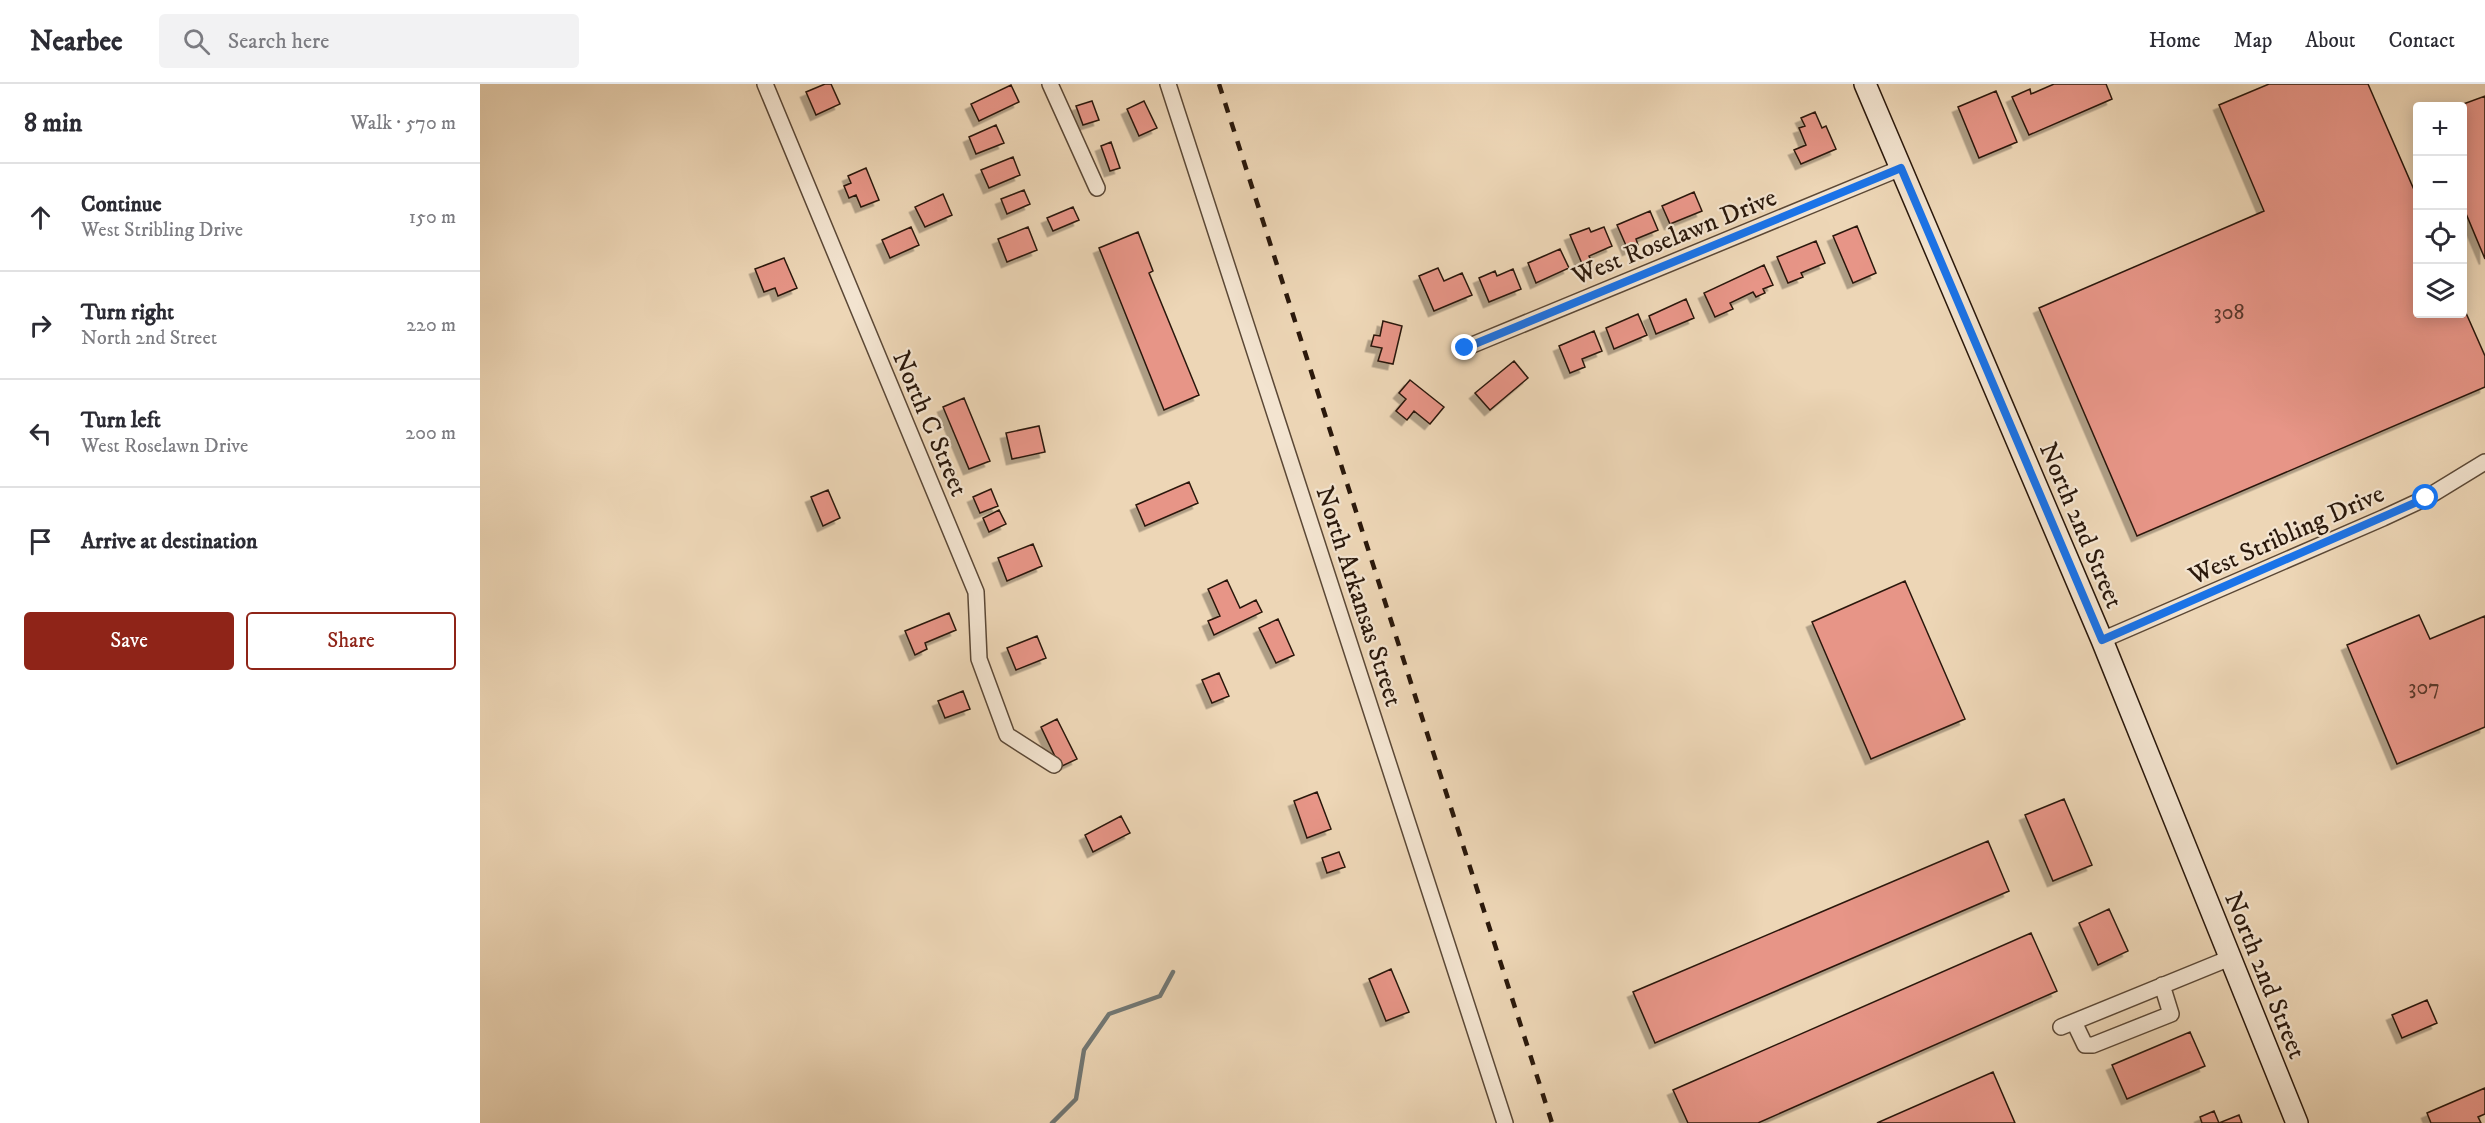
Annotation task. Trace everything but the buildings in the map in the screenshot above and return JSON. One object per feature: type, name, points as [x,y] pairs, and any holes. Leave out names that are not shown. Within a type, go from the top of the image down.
[{"type":"main road","name":"North 2nd Street","points":[[1865,84],[2102,640],[2297,1123]]},
{"type":"street","name":"North C Street","points":[[765,84],[976,592],[978,659],[1007,735],[1053,765]]},
{"type":"street","points":[[1050,84],[1097,188]]},
{"type":"street","name":"North Arkansas Street","points":[[1168,84],[1505,1123]]},
{"type":"street","name":"West Roselawn Drive","points":[[1465,348],[1901,168]]},
{"type":"street","name":"West Stribling Drive","points":[[2102,640],[2383,518],[2426,498],[2485,462]]},
{"type":"street","points":[[2162,986],[2171,1014],[2093,1045],[2085,1045],[2067,1024],[2230,958]]},
{"type":"waterway","points":[[1052,1123],[1076,1099],[1084,1050],[1109,1014],[1160,996],[1173,972]]},
{"type":"railway","points":[[1219,84],[1552,1123]]},
{"type":"route","points":[[1465,348],[1901,168],[2102,640],[2426,498]]}]
